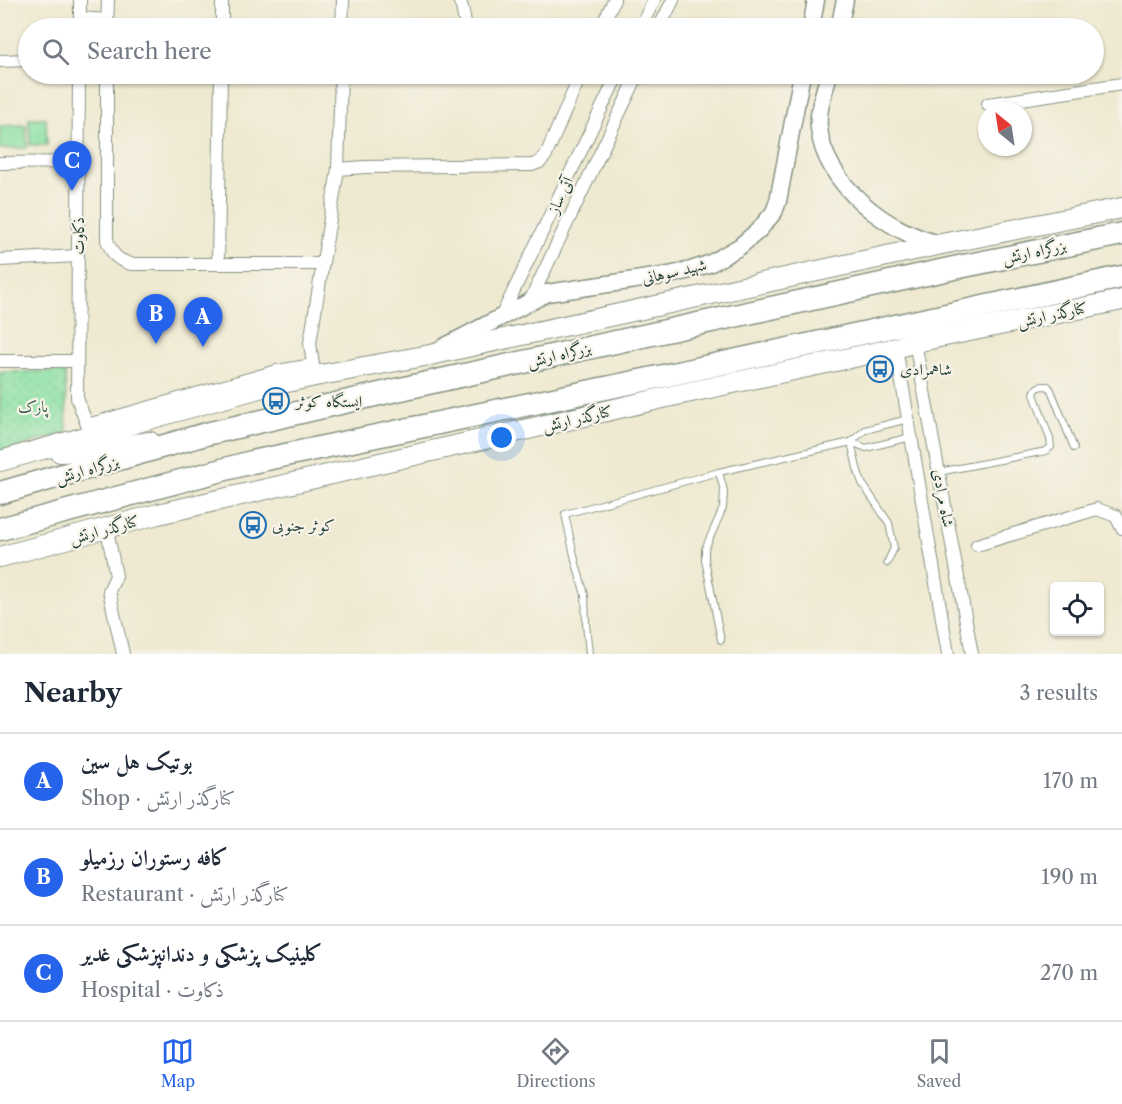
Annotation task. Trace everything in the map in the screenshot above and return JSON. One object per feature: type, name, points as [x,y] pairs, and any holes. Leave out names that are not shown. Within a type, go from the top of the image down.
[{"type":"highway","name":"بزرگراه ارتش","points":[[0,493],[206,435],[414,386],[954,268],[1122,234]]},
{"type":"highway","points":[[0,529],[252,462],[1122,277]]},
{"type":"main road","points":[[841,18],[845,0]]},
{"type":"main road","name":"شهید سوهانی","points":[[430,355],[547,293],[691,270],[729,253],[755,234],[768,221],[778,201],[800,84]]},
{"type":"main road","points":[[827,84],[819,125],[821,141],[834,169],[853,195],[885,221],[913,236],[942,244]]},
{"type":"main road","points":[[0,462],[314,371],[430,355],[942,244],[1122,208]]},
{"type":"main road","name":"کنارگذر ارتش","points":[[0,557],[180,509],[667,397],[1122,300]]},
{"type":"main road","points":[[825,341],[991,327]]},
{"type":"main road","points":[[0,462],[206,435]]},
{"type":"street","points":[[80,0],[80,18]]},
{"type":"street","points":[[107,18],[108,0]]},
{"type":"street","points":[[222,0],[222,18]]},
{"type":"street","points":[[342,18],[343,0]]},
{"type":"street","points":[[459,0],[464,18]]},
{"type":"street","points":[[606,18],[614,0]]},
{"type":"street","points":[[645,18],[654,0]]},
{"type":"street","points":[[664,18],[673,0]]},
{"type":"street","points":[[0,60],[18,60]]},
{"type":"street","name":"ذکاوت","points":[[79,84],[77,398],[87,424],[277,371],[314,371]]},
{"type":"street","points":[[107,84],[107,240],[111,252],[118,260],[131,264],[322,264]]},
{"type":"street","points":[[218,264],[221,84]]},
{"type":"street","points":[[314,371],[310,343],[338,169],[341,84]]},
{"type":"street","points":[[338,169],[532,165],[540,162],[546,155],[577,84]]},
{"type":"street","name":"آتی ساز","points":[[501,317],[613,84]]},
{"type":"street","name":"آتی ساز","points":[[530,301],[633,84]]},
{"type":"street","points":[[1001,102],[1122,84]]},
{"type":"street","points":[[0,163],[79,162]]},
{"type":"street","points":[[0,260],[78,256]]},
{"type":"street","points":[[526,265],[528,272],[534,275],[543,272]]},
{"type":"street","name":"شاه مرادی","points":[[906,345],[908,419],[948,654]]},
{"type":"street","name":"شاه مرادی","points":[[906,345],[939,472],[972,654]]},
{"type":"street","points":[[0,361],[77,361]]},
{"type":"street","points":[[977,545],[1097,509],[1116,516],[1122,528]]},
{"type":"street","points":[[118,525],[108,536],[116,576],[109,591],[123,654]]},
{"type":"lane","points":[[939,472],[1046,451],[1050,447],[1050,439],[1034,394],[1040,386],[1048,386],[1051,390],[1074,448]]},
{"type":"lane","points":[[589,654],[585,595],[565,514],[719,472],[851,442],[865,430],[908,419]]},
{"type":"lane","points":[[851,442],[866,448],[911,437]]},
{"type":"lane","points":[[851,442],[862,483],[889,523],[894,548],[887,563]]},
{"type":"lane","points":[[719,472],[724,491],[723,508],[705,549],[705,560],[721,640]]},
{"type":"green space","points":[[29,118],[46,118],[47,145],[30,145]]},
{"type":"green space","points":[[26,125],[27,148],[0,149],[0,126]]},
{"type":"green space","name":"پارک","points":[[65,371],[67,433],[0,452],[0,372]]},
{"type":"place","name":"کلینیک پزشکی و دندانپزشکی غدیر","points":[[72,191]]},
{"type":"place","name":"کافه رستوران رزمیلو","points":[[156,344]]},
{"type":"place","name":"بوتیک هل سین","points":[[203,347]]},
{"type":"place","name":"شاهمرادی","points":[[880,369]]},
{"type":"place","name":"ایستگاه کوثر","points":[[276,401]]},
{"type":"place","name":"کوثر جنوبی","points":[[253,525]]}]
